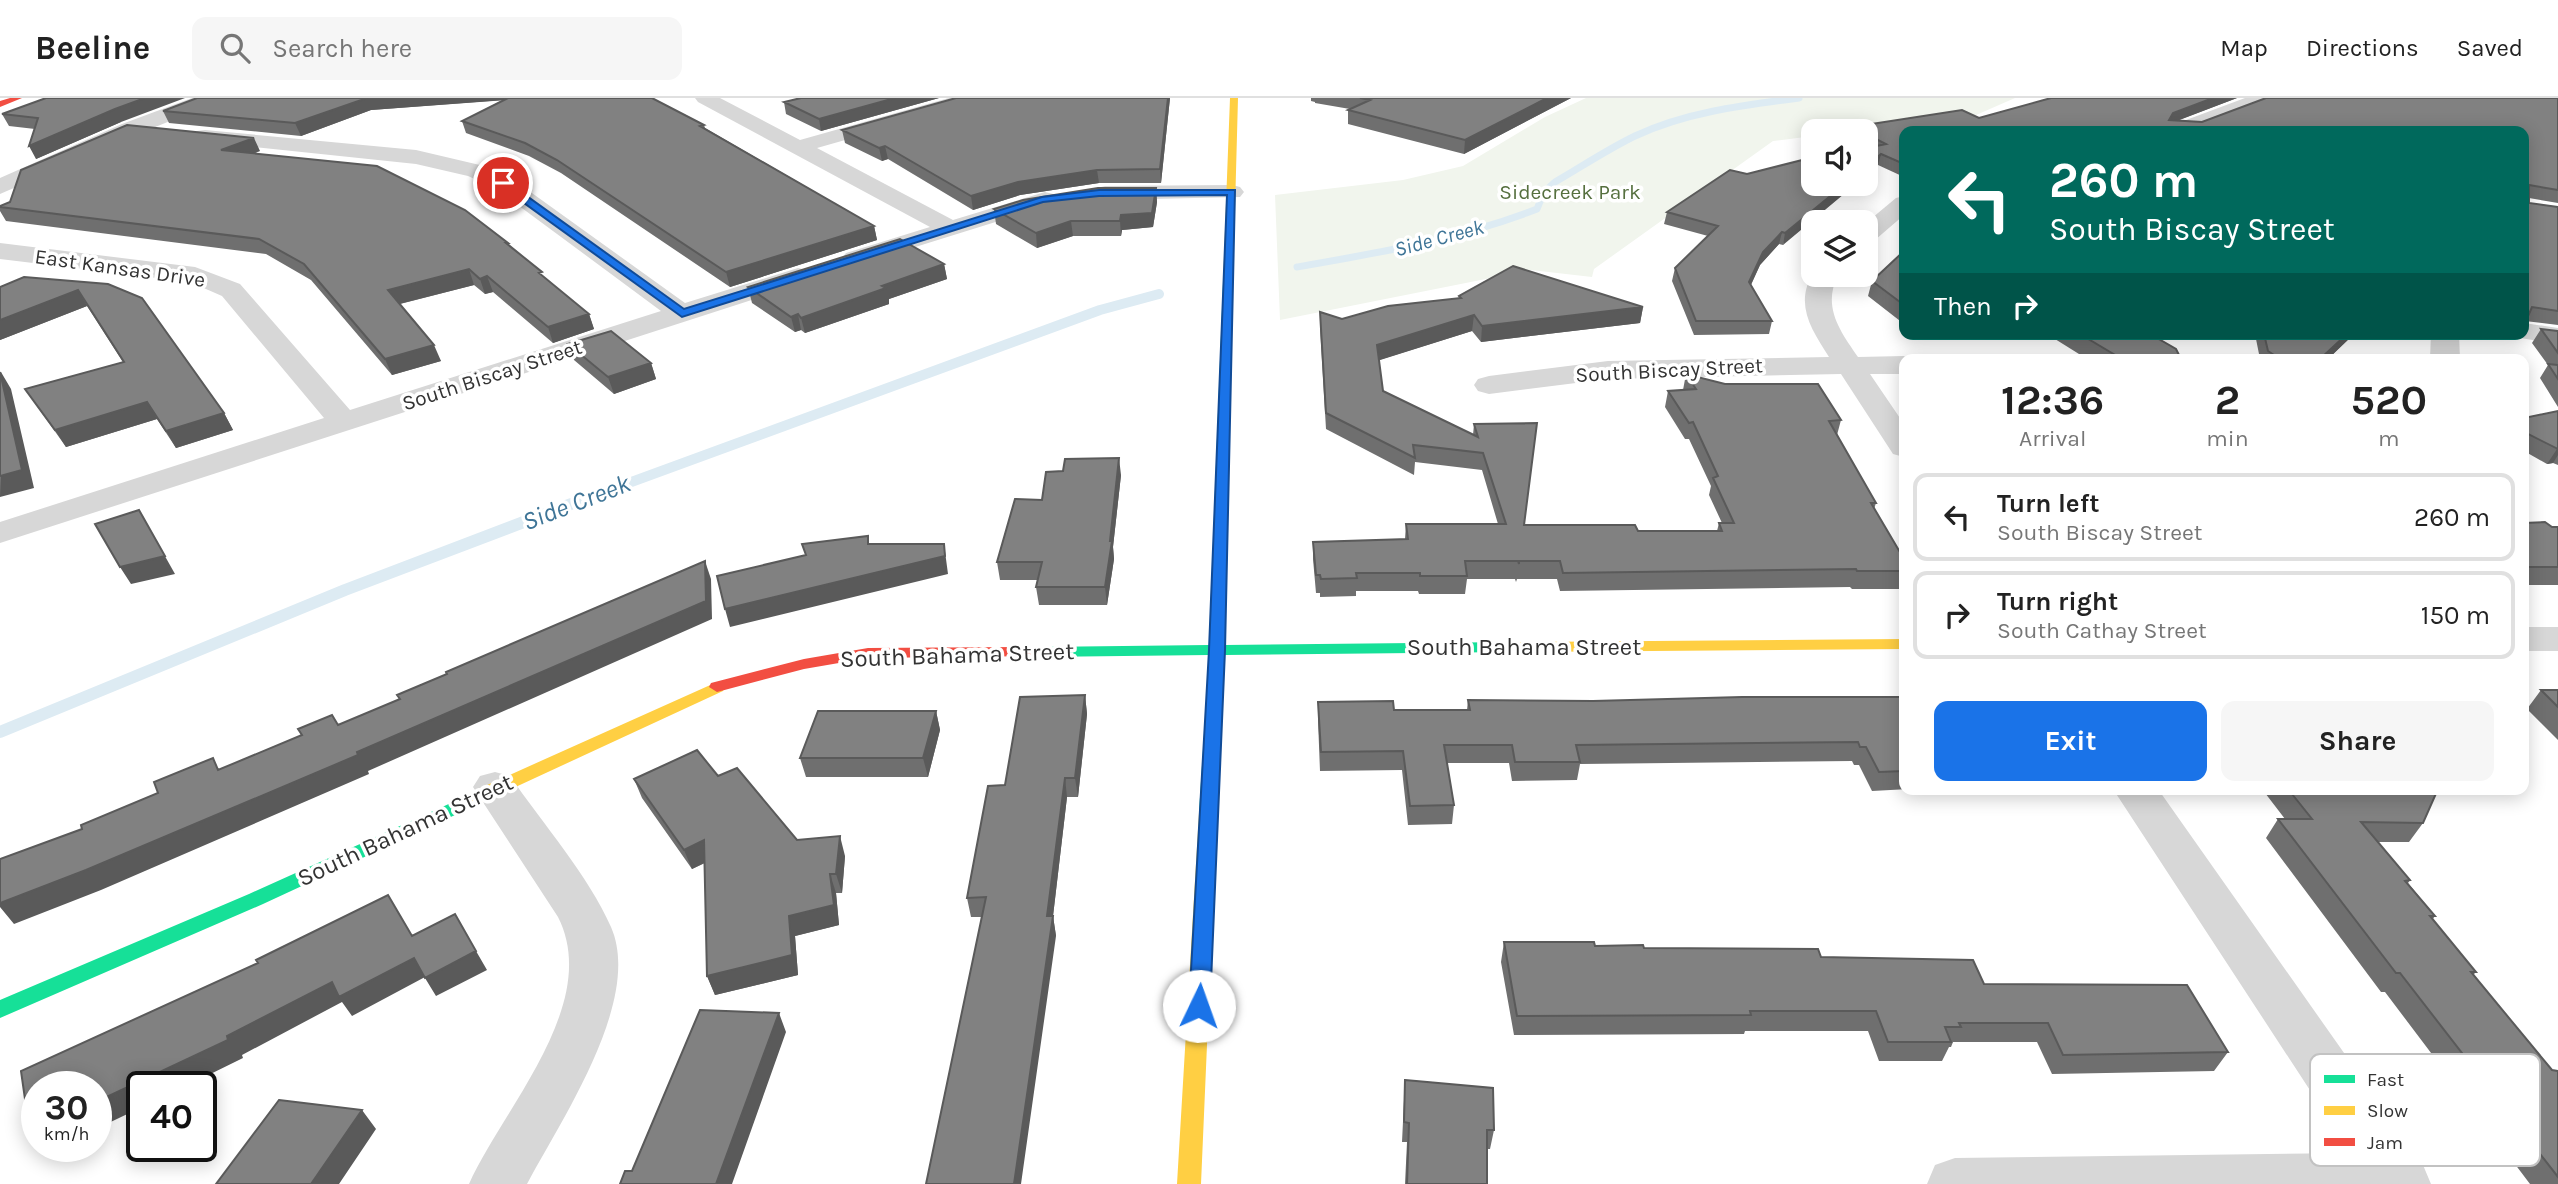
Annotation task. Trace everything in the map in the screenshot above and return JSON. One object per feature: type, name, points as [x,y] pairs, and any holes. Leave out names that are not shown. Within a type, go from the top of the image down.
[{"type":"street","points":[[0,104],[18,98]]},
{"type":"street","points":[[0,187],[130,129],[210,98]]},
{"type":"street","points":[[705,98],[949,227]]},
{"type":"street","points":[[798,147],[972,98]]},
{"type":"street","points":[[1189,1184],[1217,650],[1234,98]]},
{"type":"street","points":[[2192,126],[2264,98]]},
{"type":"street","points":[[2206,121],[2224,126]]},
{"type":"street","points":[[130,129],[360,150],[442,161],[475,171],[503,183],[682,314]]},
{"type":"street","points":[[360,150],[391,135]]},
{"type":"street","name":"South Biscay Street","points":[[0,533],[1020,205],[1075,195],[1232,192]]},
{"type":"street","points":[[1878,225],[1899,207]]},
{"type":"street","name":"East Kansas Drive","points":[[0,251],[169,271],[216,282],[231,290],[345,423]]},
{"type":"street","points":[[1819,287],[1817,304],[1822,324],[1899,440]]},
{"type":"street","points":[[2529,332],[2558,336]]},
{"type":"street","name":"South Biscay Street","points":[[1489,385],[1608,370],[1667,367],[1899,365]]},
{"type":"street","points":[[2529,639],[2558,639]]},
{"type":"street","name":"South Bahama Street","points":[[0,1009],[244,904],[702,692],[769,670],[819,659],[868,653],[1899,644]]},
{"type":"street","points":[[495,788],[576,906],[588,929],[594,965],[589,1006],[567,1059],[497,1184]]},
{"type":"street","points":[[2139,795],[2314,1054]]},
{"type":"street","points":[[2390,1166],[2401,1182]]},
{"type":"street","points":[[1955,1184],[2401,1182]]},
{"type":"green space","name":"Sidecreek Park","points":[[1586,98],[2015,98],[1967,119],[1878,129],[1878,119],[1801,119],[1801,138],[1773,141],[1594,269],[1592,277],[1531,270],[1280,320],[1275,195],[1403,180],[1463,166],[1545,117]]},
{"type":"building","points":[[46,98],[145,98],[29,146],[38,118],[2,114]]},
{"type":"building","points":[[197,98],[367,98],[295,123],[163,111]]},
{"type":"building","points":[[508,98],[652,98],[704,125],[700,126],[874,226],[726,272],[557,160],[525,143],[462,121]]},
{"type":"building","points":[[801,98],[895,98],[819,119],[784,102]]},
{"type":"building","points":[[956,98],[1168,98],[1160,169],[1097,170],[1018,182],[971,196],[885,146],[879,148],[842,130]]},
{"type":"building","points":[[1360,98],[1547,98],[1465,140],[1348,110],[1370,100]]},
{"type":"building","points":[[2051,98],[2213,98],[2173,113],[2169,120],[2202,122],[2266,98],[2558,98],[2558,190],[2529,185],[2529,126],[1899,126],[1899,162],[1881,154],[1878,157],[1878,146],[1886,144],[1878,140],[1878,123],[1962,110],[1979,118]]},
{"type":"building","points":[[127,125],[254,138],[221,150],[377,166],[465,210],[508,243],[542,272],[539,273],[589,314],[548,327],[487,276],[480,279],[469,269],[388,290],[434,345],[385,359],[304,264],[259,239],[0,207],[10,202],[21,170]]},
{"type":"building","points":[[1801,160],[1801,196],[1830,196],[1813,210],[1801,210],[1801,220],[1785,233],[1782,232],[1763,252],[1749,282],[1772,321],[1696,321],[1675,268],[1718,226],[1667,212],[1730,170],[1747,174]]},
{"type":"building","points":[[1098,188],[1156,188],[1152,213],[1121,215],[1120,221],[1071,221],[1036,233],[994,209],[1023,200]]},
{"type":"building","points":[[2529,203],[2558,207],[2558,311],[2532,307],[2529,314]]},
{"type":"building","points":[[900,239],[944,264],[801,318],[798,314],[791,317],[748,287]]},
{"type":"building","points":[[1899,256],[1899,301],[1878,286],[1878,275]]},
{"type":"building","points":[[1513,266],[1643,307],[1482,326],[1474,315],[1377,345],[1383,391],[1478,437],[1474,424],[1537,423],[1524,525],[1635,525],[1638,531],[1722,531],[1719,523],[1734,523],[1713,478],[1718,476],[1693,422],[1689,423],[1668,391],[1696,389],[1686,374],[1725,384],[1818,384],[1841,420],[1829,421],[1876,503],[1871,503],[1899,551],[1899,571],[1856,569],[1563,573],[1560,561],[1519,561],[1519,564],[1518,561],[1465,561],[1467,576],[1356,573],[1357,578],[1321,579],[1320,575],[1316,575],[1313,542],[1408,539],[1406,524],[1506,524],[1483,453],[1413,445],[1415,458],[1326,413],[1320,312],[1342,319],[1388,306],[1461,298],[1459,296]]},
{"type":"building","points":[[24,277],[108,284],[142,298],[224,413],[166,431],[147,402],[55,430],[25,389],[124,362],[78,290],[0,320],[0,287]]},
{"type":"building","points":[[2541,329],[2558,331],[2558,353]]},
{"type":"building","points":[[611,331],[651,363],[608,377],[568,344]]},
{"type":"building","points":[[2090,340],[2160,340],[2176,349],[2178,354],[2114,354]]},
{"type":"building","points":[[2265,340],[2341,340],[2325,354],[2272,354],[2268,351]]},
{"type":"building","points":[[2548,364],[2558,365],[2558,379]]},
{"type":"building","points":[[0,372],[22,470],[0,476]]},
{"type":"building","points":[[2558,411],[2558,449],[2529,434],[2529,417]]},
{"type":"building","points":[[1119,458],[1105,587],[1036,587],[1042,562],[997,562],[1015,499],[1042,500],[1046,472],[1063,471],[1065,459]]},
{"type":"building","points":[[139,510],[165,556],[120,567],[95,524]]},
{"type":"building","points":[[2545,522],[2552,527],[2558,527],[2558,567],[2529,567],[2529,523]]},
{"type":"building","points":[[868,536],[868,544],[944,544],[945,556],[725,609],[717,576],[806,555],[802,544]]},
{"type":"building","points":[[705,561],[706,601],[357,752],[358,755],[86,870],[0,903],[0,859],[82,829],[81,825],[158,793],[154,782],[213,758],[218,770],[302,735],[298,729],[332,715],[338,725],[400,699],[397,695],[447,674],[446,672]]},
{"type":"building","points":[[2541,690],[2558,690],[2558,707]]},
{"type":"building","points":[[1085,695],[1075,778],[1065,778],[1047,916],[1053,916],[1014,1184],[926,1184],[986,897],[967,898],[988,786],[1005,785],[1020,697]]},
{"type":"building","points":[[1899,697],[1899,771],[1879,772],[1866,747],[1860,747],[1858,742],[1576,745],[1580,762],[1515,762],[1512,745],[1444,745],[1454,805],[1410,806],[1403,751],[1321,752],[1318,702],[1393,701],[1394,710],[1470,710],[1468,700]]},
{"type":"building","points":[[818,711],[936,711],[923,758],[800,758]]},
{"type":"building","points":[[697,750],[718,776],[737,768],[797,840],[840,836],[836,874],[830,874],[834,905],[789,916],[792,955],[707,976],[704,840],[684,850],[634,779]]},
{"type":"building","points":[[2293,795],[2435,795],[2423,823],[2361,822],[2410,880],[2405,881],[2435,916],[2430,916],[2476,972],[2471,972],[2539,1054],[2463,1054],[2400,973],[2396,973],[2278,819],[2312,819]]},
{"type":"building","points":[[388,895],[412,936],[455,914],[476,951],[425,978],[414,958],[339,997],[332,982],[227,1036],[228,1040],[162,1071],[126,1071],[126,1088],[112,1094],[112,1071],[21,1071],[258,963],[256,960]]},
{"type":"building","points":[[1504,942],[1594,942],[1595,946],[1643,945],[1644,948],[1818,949],[1821,957],[1973,960],[1984,984],[2187,985],[2228,1052],[2063,1055],[2048,1023],[1959,1023],[1961,1027],[1945,1027],[1951,1042],[1888,1042],[1876,1011],[1750,1011],[1751,1015],[1517,1016]]},
{"type":"building","points":[[700,1010],[779,1013],[716,1184],[620,1184],[625,1171],[632,1171]]},
{"type":"building","points":[[2540,1055],[2552,1070],[2558,1071],[2558,1177],[2540,1154]]},
{"type":"building","points":[[1405,1080],[1493,1088],[1494,1130],[1487,1130],[1487,1184],[1407,1184],[1409,1123],[1404,1122]]},
{"type":"building","points":[[279,1100],[362,1110],[311,1184],[216,1184]]},
{"type":"waterway","name":"Side Creek","points":[[1297,267],[1419,244],[1508,220],[1537,209],[1544,192],[1555,182],[1654,128],[1716,111],[1799,98]]},
{"type":"waterway","name":"Side Creek","points":[[566,506],[1100,310],[1159,294]]},
{"type":"waterway","name":"Side Creek","points":[[0,732],[345,590],[571,504]]},
{"type":"traffic: fast","points":[[1208,813],[1217,650],[1228,283]]},
{"type":"traffic: fast","points":[[1038,652],[1511,647]]},
{"type":"traffic: fast","points":[[0,1009],[256,899],[462,804]]},
{"type":"traffic: slow","points":[[1228,283],[1234,98]]},
{"type":"traffic: slow","points":[[1511,647],[1899,644]]},
{"type":"traffic: slow","points":[[462,804],[717,687]]},
{"type":"traffic: slow","points":[[1189,1184],[1208,813]]},
{"type":"traffic: jam","points":[[0,104],[18,98]]},
{"type":"traffic: jam","points":[[717,687],[804,664],[868,653],[1038,652]]},
{"type":"route","points":[[503,183],[682,314],[949,227],[1042,200],[1099,193],[1232,192],[1217,650],[1199,1006]]}]
